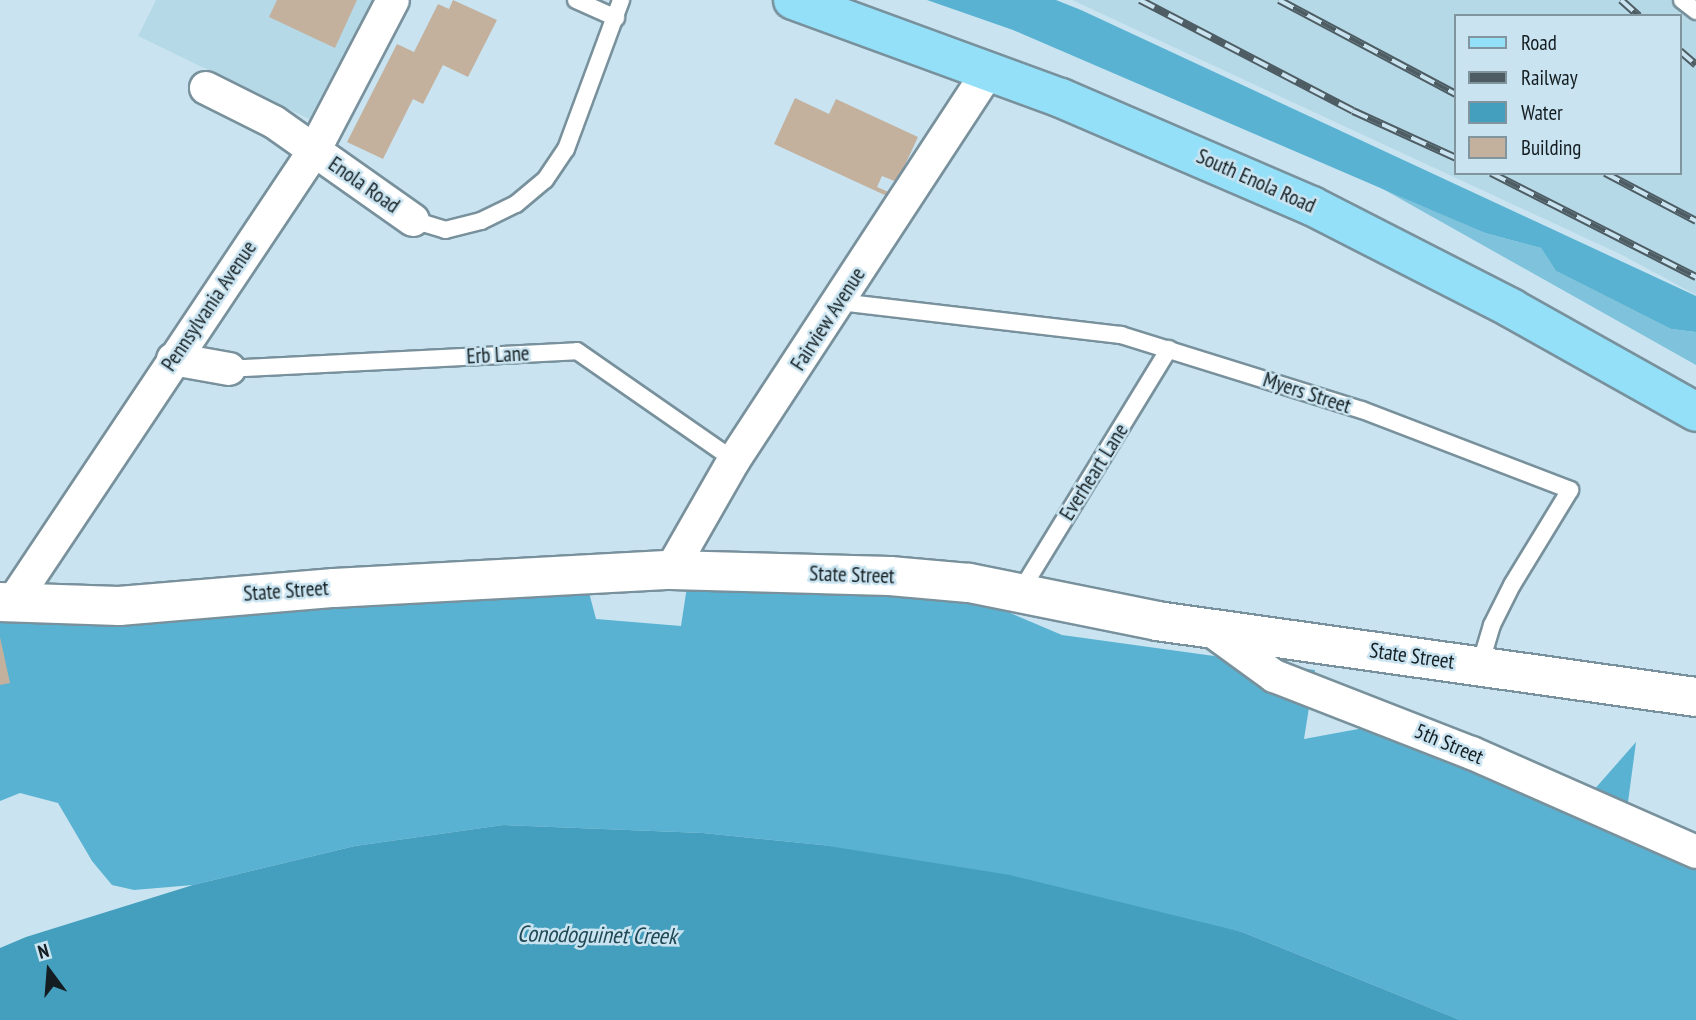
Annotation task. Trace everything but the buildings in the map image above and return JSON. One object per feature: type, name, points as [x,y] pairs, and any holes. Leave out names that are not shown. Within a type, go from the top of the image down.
[{"type":"main road","name":"South Enola Road","points":[[793,0],[1132,126],[1312,206],[1511,308],[1696,412]]},
{"type":"main road","name":"State Street","points":[[6,603],[119,606],[334,588],[671,570],[890,576],[969,583],[1018,595],[1208,628],[1696,697]]},
{"type":"street","name":"Pennsylvania Avenue","points":[[6,603],[314,151],[393,0]]},
{"type":"street","name":"Fairview Avenue","points":[[671,570],[734,460],[989,71]]},
{"type":"street","name":"Enola Road","points":[[206,88],[274,122],[413,220]]},
{"type":"street","name":"Erb Lane","points":[[168,366],[229,369]]},
{"type":"street","name":"5th Street","points":[[1208,628],[1274,676],[1459,748],[1696,852]]},
{"type":"lane","points":[[576,0],[616,18]]},
{"type":"lane","points":[[413,220],[445,230],[481,221],[516,204],[545,180],[566,149],[621,0]]},
{"type":"lane","points":[[1682,0],[1696,11]]},
{"type":"lane","name":"Myers Street","points":[[839,302],[1121,335],[1362,410],[1570,490],[1512,585],[1492,625],[1480,665]]},
{"type":"lane","name":"Everheart Lane","points":[[1018,595],[1170,349]]},
{"type":"lane","name":"Erb Lane","points":[[229,369],[577,351],[734,460]]},
{"type":"shaded area","points":[[156,0],[378,0],[317,123],[138,36]]},
{"type":"shaded area","points":[[927,0],[1056,0],[1081,10],[1696,296],[1696,332],[1671,329],[1556,271],[1541,248],[1485,233],[1013,30]]},
{"type":"shaded area","points":[[1072,0],[1672,0],[1696,20],[1696,295],[1622,255]]},
{"type":"shaded area","points":[[1374,184],[1485,233],[1541,248],[1556,271],[1671,329],[1696,332],[1696,365]]},
{"type":"shaded area","points":[[688,580],[968,595],[1062,635],[1315,670],[1304,739],[1396,722],[1571,816],[1636,742],[1625,825],[1696,859],[1696,1020],[1460,1020],[1242,932],[822,845],[703,833],[503,825],[355,846],[193,885],[134,890],[112,885],[92,861],[58,803],[20,793],[0,801],[0,621],[587,585],[596,619],[681,626]]},
{"type":"water","name":"Conodoguinet Creek","points":[[503,825],[703,833],[822,845],[1010,875],[1242,932],[1460,1020],[0,1020],[0,948],[26,937],[193,885],[355,846]]},
{"type":"railway","points":[[1140,0],[1353,111],[1454,157]]},
{"type":"railway","points":[[1279,0],[1454,93]]},
{"type":"railway","points":[[1621,0],[1637,14]]},
{"type":"railway","points":[[1682,53],[1696,65]]},
{"type":"railway","points":[[1495,175],[1696,277]]},
{"type":"railway","points":[[1609,175],[1696,221]]}]
